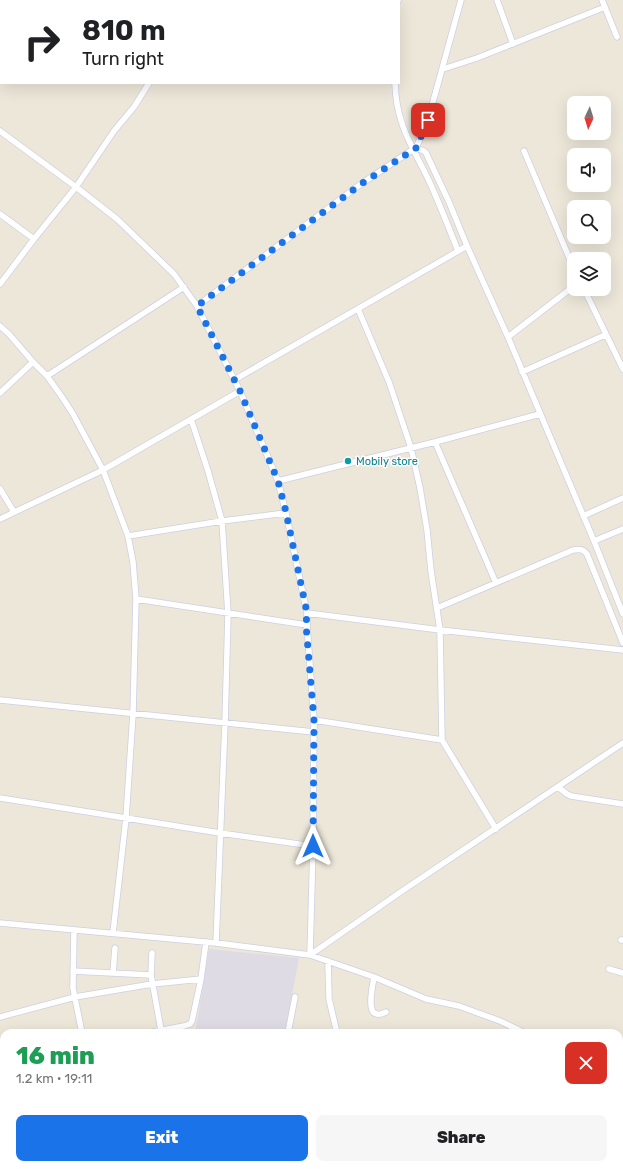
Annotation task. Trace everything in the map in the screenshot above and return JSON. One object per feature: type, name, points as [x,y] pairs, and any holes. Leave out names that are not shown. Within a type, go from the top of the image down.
[{"type":"street","points":[[197,306],[361,184],[414,149],[428,120],[461,0]]},
{"type":"street","points":[[497,0],[513,44]]},
{"type":"street","points":[[602,0],[617,37]]},
{"type":"street","points":[[442,69],[477,58],[605,7]]},
{"type":"street","points":[[0,284],[76,187],[114,131],[134,107],[148,84]]},
{"type":"street","points":[[395,84],[395,97],[401,123],[441,205],[458,251]]},
{"type":"street","points":[[1,134],[117,218],[174,274],[197,306],[240,391],[278,481],[307,613],[306,625],[314,720],[310,955]]},
{"type":"street","points":[[414,149],[424,151],[426,153],[449,202],[508,337],[594,541],[623,614]]},
{"type":"street","points":[[524,151],[567,252]]},
{"type":"street","points":[[441,205],[449,202]]},
{"type":"street","points":[[0,214],[34,239]]},
{"type":"street","points":[[234,380],[467,246]]},
{"type":"street","points":[[47,376],[184,287]]},
{"type":"street","points":[[508,337],[567,291]]},
{"type":"street","points":[[587,296],[623,369]]},
{"type":"street","points":[[358,309],[389,382],[411,448],[421,495],[440,630],[442,740],[496,829]]},
{"type":"street","points":[[0,326],[10,334],[33,362],[47,376],[73,414],[103,470],[128,536],[133,562],[136,599],[133,714],[126,818],[113,933]]},
{"type":"street","points":[[522,372],[605,335]]},
{"type":"street","points":[[0,393],[33,362]]},
{"type":"street","points":[[0,519],[103,470],[240,391]]},
{"type":"street","points":[[278,481],[540,414]]},
{"type":"street","points":[[191,419],[222,521],[228,614],[216,943]]},
{"type":"street","points":[[435,442],[496,583]]},
{"type":"street","points":[[0,489],[14,512]]},
{"type":"street","points":[[583,516],[623,498]]},
{"type":"street","points":[[128,536],[286,512]]},
{"type":"street","points":[[594,541],[623,529]]},
{"type":"street","points":[[437,608],[573,550],[579,549],[584,550],[587,554],[623,643]]},
{"type":"street","points":[[136,599],[306,625]]},
{"type":"street","points":[[307,613],[440,630],[623,650]]},
{"type":"street","points":[[0,700],[314,732]]},
{"type":"street","points":[[314,720],[442,740]]},
{"type":"street","points":[[310,955],[402,891],[623,743]]},
{"type":"street","points":[[558,787],[571,796],[623,804]]},
{"type":"street","points":[[0,798],[220,833],[313,846]]},
{"type":"street","points":[[0,923],[216,943],[310,955],[426,999],[459,1006],[500,1021],[517,1029]]},
{"type":"street","points":[[74,930],[73,988],[81,1029]]},
{"type":"street","points":[[167,1029],[190,1024],[192,1020],[201,979],[206,942]]},
{"type":"street","points":[[113,973],[115,948]]},
{"type":"street","points":[[152,953],[152,984],[161,1029]]},
{"type":"street","points":[[328,961],[330,999],[336,1029]]},
{"type":"street","points":[[609,969],[623,973]]},
{"type":"street","points":[[73,971],[151,975]]},
{"type":"street","points":[[374,978],[370,996],[373,1011],[376,1014],[386,1012]]},
{"type":"street","points":[[0,1017],[75,998],[152,984],[201,979]]},
{"type":"street","points":[[289,1029],[295,997]]},
{"type":"shaded area","points":[[209,949],[299,958],[286,1029],[196,1029]]},
{"type":"place","name":"Mobily store","points":[[348,461]]},
{"type":"route","points":[[313,846],[314,720],[306,625],[307,613],[286,512],[278,481],[240,391],[197,306],[361,184],[416,148],[428,120]]}]
